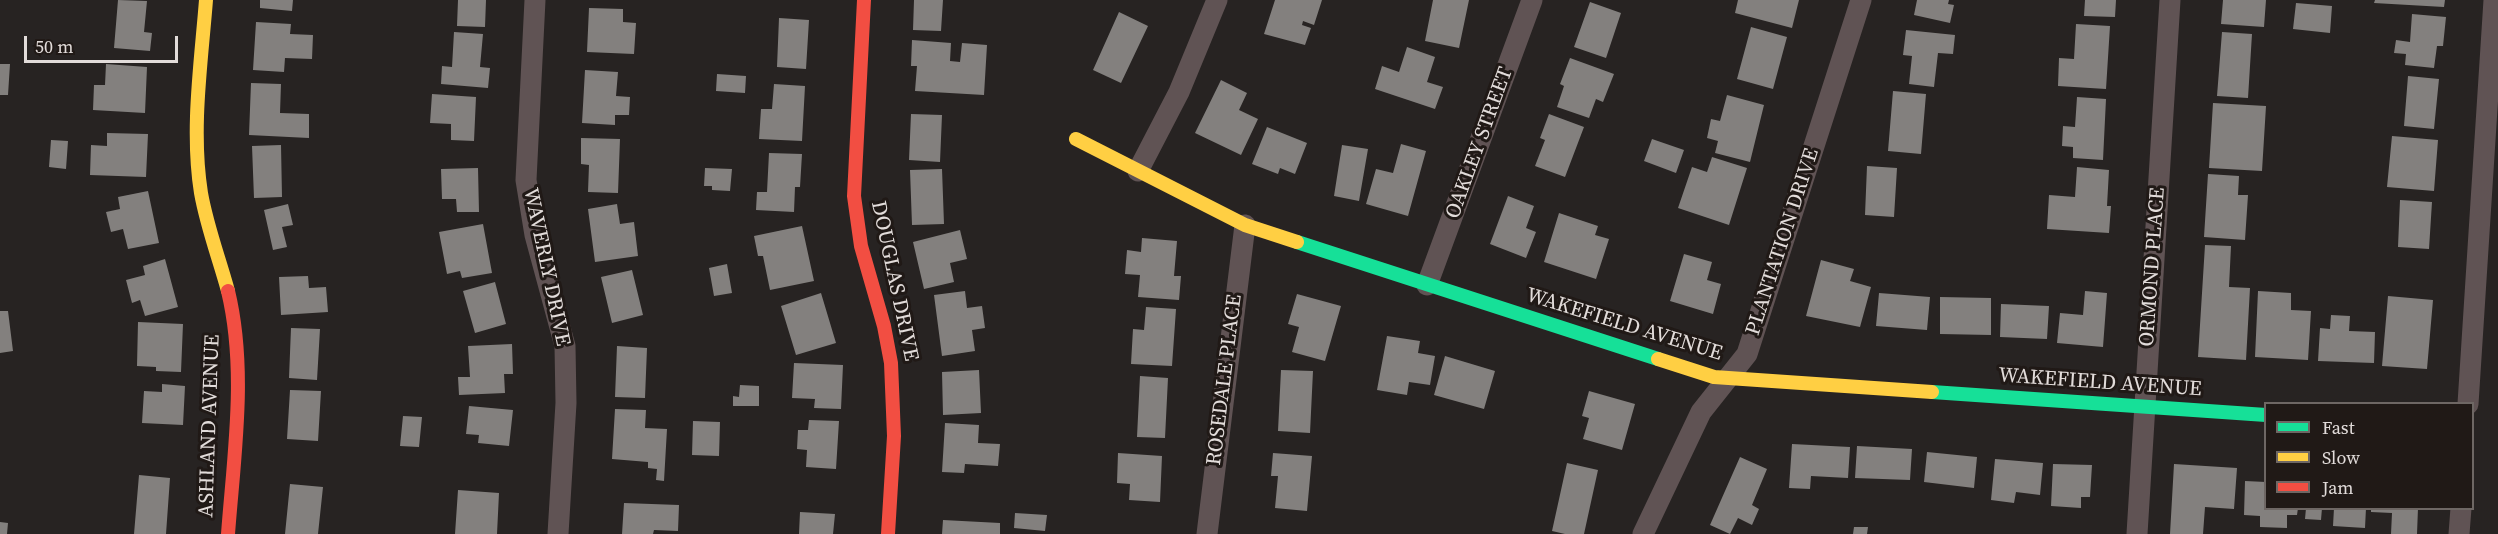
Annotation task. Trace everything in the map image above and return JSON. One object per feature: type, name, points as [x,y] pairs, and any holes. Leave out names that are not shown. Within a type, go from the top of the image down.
[{"type":"street","name":"ASHLAND AVENUE","points":[[206,0],[198,158],[206,218],[229,290],[237,346],[228,534]]},
{"type":"street","name":"WAVERLY DRIVE","points":[[535,0],[526,180],[535,235],[565,346],[566,403],[558,534]]},
{"type":"street","name":"DOUGLAS DRIVE","points":[[864,0],[854,202],[858,233],[887,339],[893,376],[894,437],[888,534]]},
{"type":"street","points":[[1138,171],[1179,92],[1217,0]]},
{"type":"street","name":"OAKLEY STREET","points":[[1428,285],[1532,0]]},
{"type":"street","name":"PLANTATION DRIVE","points":[[1643,534],[1701,412],[1747,354],[1861,0]]},
{"type":"street","name":"ORMOND PLACE","points":[[2137,534],[2170,0]]},
{"type":"street","points":[[2468,402],[2488,224],[2494,0]]},
{"type":"street","name":"WAKEFIELD AVENUE","points":[[1076,139],[1245,225],[1681,368],[1729,379],[2264,415]]},
{"type":"street","name":"ROSEDALE PLACE","points":[[1207,534],[1245,225]]},
{"type":"street","points":[[2459,534],[2461,510]]},
{"type":"building","points":[[118,0],[147,1],[144,32],[152,33],[150,51],[114,48]]},
{"type":"building","points":[[260,0],[293,0],[292,11],[260,8]]},
{"type":"building","points":[[458,0],[486,0],[485,27],[457,26]]},
{"type":"building","points":[[914,0],[943,0],[941,31],[913,30]]},
{"type":"building","points":[[1275,0],[1322,0],[1314,25],[1303,21],[1302,25],[1311,28],[1305,45],[1264,34]]},
{"type":"building","points":[[1433,0],[1469,0],[1459,48],[1425,41]]},
{"type":"building","points":[[1738,0],[1799,0],[1792,28],[1735,13]]},
{"type":"building","points":[[1917,0],[1949,0],[1948,4],[1954,5],[1950,23],[1914,15]]},
{"type":"building","points":[[2085,0],[2116,0],[2115,17],[2084,16]]},
{"type":"building","points":[[2223,0],[2266,0],[2264,27],[2221,24]]},
{"type":"building","points":[[2375,0],[2445,0],[2444,7],[2374,3]]},
{"type":"building","points":[[1590,2],[1621,13],[1606,58],[1574,47]]},
{"type":"building","points":[[2296,3],[2332,6],[2330,33],[2293,29]]},
{"type":"building","points":[[589,8],[623,9],[623,22],[636,23],[634,54],[587,52]]},
{"type":"building","points":[[1119,12],[1148,26],[1121,83],[1093,70]]},
{"type":"building","points":[[2412,14],[2446,17],[2443,46],[2437,46],[2434,68],[2405,65],[2406,54],[2394,53],[2396,40],[2410,42]]},
{"type":"building","points":[[779,18],[809,20],[806,69],[777,67]]},
{"type":"building","points":[[256,22],[291,24],[290,34],[313,35],[312,59],[285,58],[284,72],[253,70]]},
{"type":"building","points":[[2076,24],[2110,26],[2106,89],[2058,86],[2059,58],[2074,59]]},
{"type":"building","points":[[1751,27],[1787,37],[1773,89],[1737,79]]},
{"type":"building","points":[[1906,30],[1955,35],[1953,54],[1938,53],[1934,87],[1909,84],[1912,56],[1903,55]]},
{"type":"building","points":[[454,32],[483,34],[480,67],[490,68],[488,88],[441,84],[442,66],[452,67]]},
{"type":"building","points":[[2222,32],[2252,34],[2248,98],[2217,96]]},
{"type":"building","points":[[912,40],[951,43],[950,61],[960,62],[962,43],[987,45],[984,95],[915,91],[917,66],[911,66]]},
{"type":"building","points":[[1407,47],[1435,57],[1427,82],[1443,87],[1435,109],[1375,89],[1382,66],[1399,72]]},
{"type":"building","points":[[1570,58],[1614,74],[1603,102],[1596,99],[1589,118],[1557,107],[1564,86],[1560,84]]},
{"type":"building","points":[[0,64],[10,64],[8,95],[0,95]]},
{"type":"building","points":[[106,64],[147,67],[145,113],[93,110],[94,85],[105,85]]},
{"type":"building","points":[[585,70],[618,72],[616,96],[630,97],[629,115],[615,115],[615,125],[582,123]]},
{"type":"building","points":[[717,74],[746,76],[745,93],[716,91]]},
{"type":"building","points":[[2408,76],[2439,79],[2434,129],[2404,126]]},
{"type":"building","points":[[1221,80],[1247,93],[1239,110],[1258,119],[1241,155],[1195,133]]},
{"type":"building","points":[[251,83],[281,84],[280,113],[309,114],[309,138],[249,135]]},
{"type":"building","points":[[774,84],[805,86],[802,141],[759,139],[761,109],[772,109]]},
{"type":"building","points":[[1893,91],[1926,94],[1921,154],[1888,151]]},
{"type":"building","points":[[432,94],[476,97],[474,141],[451,140],[451,124],[430,123]]},
{"type":"building","points":[[1727,95],[1764,105],[1750,162],[1715,153],[1718,141],[1707,138],[1711,119],[1720,121]]},
{"type":"building","points":[[2077,97],[2106,99],[2103,160],[2073,158],[2073,147],[2062,146],[2063,126],[2075,127]]},
{"type":"building","points":[[2213,103],[2266,106],[2262,171],[2209,168]]},
{"type":"building","points":[[911,114],[942,115],[940,162],[909,160]]},
{"type":"building","points":[[1549,114],[1584,127],[1565,177],[1535,166],[1545,140],[1540,138]]},
{"type":"building","points":[[1267,127],[1307,143],[1295,174],[1280,168],[1278,174],[1252,164]]},
{"type":"building","points":[[107,133],[148,134],[146,177],[90,175],[91,145],[107,146]]},
{"type":"building","points":[[2392,136],[2438,140],[2434,191],[2387,187]]},
{"type":"building","points":[[581,138],[620,139],[618,193],[588,192],[589,165],[581,164]]},
{"type":"building","points":[[1652,139],[1684,150],[1676,173],[1644,161]]},
{"type":"building","points":[[51,140],[68,141],[66,169],[49,167]]},
{"type":"building","points":[[1401,144],[1426,151],[1408,216],[1366,204],[1376,169],[1393,173]]},
{"type":"building","points":[[281,145],[282,197],[254,198],[252,146]]},
{"type":"building","points":[[1342,145],[1368,149],[1359,201],[1334,196]]},
{"type":"building","points":[[769,153],[802,154],[800,187],[795,187],[794,212],[756,210],[757,192],[767,192]]},
{"type":"building","points":[[1712,157],[1747,168],[1729,225],[1678,208],[1692,167],[1707,172]]},
{"type":"building","points":[[1867,166],[1897,168],[1894,217],[1865,215]]},
{"type":"building","points":[[2077,167],[2109,170],[2107,206],[2111,206],[2109,233],[2047,229],[2049,195],[2075,197]]},
{"type":"building","points":[[478,168],[479,212],[457,212],[456,199],[442,199],[441,169]]},
{"type":"building","points":[[705,168],[732,169],[730,191],[712,190],[712,186],[704,186]]},
{"type":"building","points":[[942,169],[944,224],[912,225],[910,170]]},
{"type":"building","points":[[2208,174],[2239,176],[2238,195],[2248,195],[2245,240],[2204,237]]},
{"type":"building","points":[[148,191],[159,243],[128,249],[123,229],[111,232],[106,212],[120,209],[118,197]]},
{"type":"building","points":[[1508,196],[1534,206],[1526,228],[1536,232],[1526,258],[1490,244]]},
{"type":"building","points":[[2400,200],[2432,202],[2429,249],[2398,247]]},
{"type":"building","points":[[288,204],[293,225],[282,227],[287,247],[273,250],[264,210]]},
{"type":"building","points":[[617,204],[620,224],[634,222],[638,256],[595,262],[588,209]]},
{"type":"building","points":[[1559,213],[1598,226],[1595,235],[1609,239],[1596,279],[1544,262]]},
{"type":"building","points":[[483,224],[492,273],[462,278],[460,271],[447,274],[439,232]]},
{"type":"building","points":[[802,226],[814,281],[770,290],[763,256],[758,256],[754,236]]},
{"type":"building","points":[[960,230],[967,259],[950,263],[954,282],[924,289],[913,242]]},
{"type":"building","points":[[1142,238],[1177,241],[1174,276],[1181,276],[1179,300],[1138,297],[1140,275],[1125,274],[1127,250],[1141,252]]},
{"type":"building","points":[[2205,245],[2231,246],[2229,287],[2250,288],[2246,360],[2198,357]]},
{"type":"building","points":[[1684,254],[1712,262],[1707,280],[1721,284],[1713,314],[1670,301]]},
{"type":"building","points":[[165,259],[178,307],[145,316],[140,300],[132,303],[126,280],[145,275],[143,266]]},
{"type":"building","points":[[1821,260],[1854,269],[1850,281],[1871,287],[1860,327],[1806,316]]},
{"type":"building","points":[[727,264],[732,293],[714,296],[709,268]]},
{"type":"building","points":[[632,270],[643,315],[612,323],[601,277]]},
{"type":"building","points":[[308,276],[309,288],[326,287],[328,312],[281,315],[279,277]]},
{"type":"building","points":[[495,282],[506,324],[475,333],[463,291]]},
{"type":"building","points":[[965,291],[967,308],[982,306],[985,328],[972,330],[975,351],[942,356],[934,295]]},
{"type":"building","points":[[2085,291],[2107,293],[2103,347],[2057,343],[2060,313],[2083,315]]},
{"type":"building","points":[[2258,291],[2291,293],[2291,310],[2311,311],[2308,360],[2255,357]]},
{"type":"building","points":[[821,293],[836,343],[796,355],[781,306]]},
{"type":"building","points":[[1879,293],[1930,297],[1927,330],[1876,326]]},
{"type":"building","points":[[1297,294],[1341,306],[1325,361],[1292,352],[1299,327],[1288,324]]},
{"type":"building","points":[[2388,296],[2433,300],[2427,369],[2382,366]]},
{"type":"building","points":[[1940,297],[1991,298],[1991,335],[1940,334]]},
{"type":"building","points":[[2001,304],[2049,306],[2047,339],[2000,337]]},
{"type":"building","points":[[1146,307],[1176,309],[1172,366],[1131,364],[1133,329],[1144,330]]},
{"type":"building","points":[[0,311],[8,311],[13,351],[0,353]]},
{"type":"building","points":[[2331,315],[2350,316],[2349,331],[2375,332],[2374,363],[2318,361],[2320,328],[2330,329]]},
{"type":"building","points":[[138,322],[183,324],[181,372],[156,371],[156,367],[137,366]]},
{"type":"building","points":[[291,328],[320,329],[317,380],[289,378]]},
{"type":"building","points":[[1387,336],[1420,341],[1418,353],[1435,356],[1430,385],[1409,382],[1407,395],[1377,390]]},
{"type":"building","points":[[512,344],[513,374],[504,374],[505,393],[459,395],[458,377],[470,377],[468,346]]},
{"type":"building","points":[[617,346],[647,348],[645,398],[615,397]]},
{"type":"building","points":[[1445,356],[1495,371],[1484,409],[1434,395]]},
{"type":"building","points":[[794,363],[843,365],[841,409],[814,408],[815,399],[792,398]]},
{"type":"building","points":[[979,370],[981,413],[943,415],[942,372]]},
{"type":"building","points":[[1281,370],[1313,371],[1310,433],[1278,431]]},
{"type":"building","points":[[1140,376],[1168,378],[1165,438],[1137,437]]},
{"type":"building","points":[[162,384],[185,386],[183,425],[142,423],[144,391],[162,392]]},
{"type":"building","points":[[740,385],[759,386],[759,406],[733,406],[733,396],[739,397]]},
{"type":"building","points":[[290,390],[321,391],[318,441],[287,439]]},
{"type":"building","points":[[1589,391],[1635,404],[1622,450],[1583,439],[1589,418],[1582,416]]},
{"type":"building","points":[[469,406],[513,410],[509,446],[478,443],[479,435],[466,434]]},
{"type":"building","points":[[615,409],[646,410],[645,428],[667,429],[664,481],[656,480],[657,469],[648,468],[648,462],[612,459]]},
{"type":"building","points":[[403,416],[422,417],[419,447],[400,446]]},
{"type":"building","points":[[809,420],[839,421],[836,469],[806,467],[807,450],[797,449],[798,430],[808,430]]},
{"type":"building","points":[[693,421],[720,422],[719,456],[692,455]]},
{"type":"building","points":[[945,423],[979,425],[978,443],[1000,444],[998,466],[965,464],[964,473],[942,472]]},
{"type":"building","points":[[1792,444],[1850,447],[1848,478],[1811,476],[1810,489],[1789,488]]},
{"type":"building","points":[[1857,446],[1912,449],[1910,480],[1855,478]]},
{"type":"building","points":[[1927,452],[1977,457],[1974,488],[1924,482]]},
{"type":"building","points":[[1118,453],[1162,456],[1160,502],[1129,500],[1130,484],[1117,483]]},
{"type":"building","points":[[1273,453],[1312,456],[1307,511],[1275,508],[1278,476],[1271,476]]},
{"type":"building","points":[[1740,457],[1767,469],[1752,505],[1759,509],[1752,525],[1738,518],[1730,534],[1710,525]]},
{"type":"building","points":[[1995,459],[2043,463],[2040,495],[2016,492],[2014,503],[1991,500]]},
{"type":"building","points":[[1567,463],[1598,470],[1584,534],[1552,531]]},
{"type":"building","points":[[2053,464],[2092,465],[2090,497],[2081,497],[2081,508],[2051,506]]},
{"type":"building","points":[[2174,464],[2237,468],[2234,509],[2205,507],[2203,534],[2170,534]]},
{"type":"building","points":[[139,475],[170,478],[166,534],[134,534]]},
{"type":"building","points":[[2245,481],[2264,482],[2264,510],[2298,510],[2297,515],[2287,515],[2287,528],[2260,527],[2260,516],[2244,515]]},
{"type":"building","points":[[290,484],[323,487],[318,534],[285,534]]},
{"type":"building","points":[[458,490],[499,493],[497,534],[455,534]]},
{"type":"building","points":[[624,503],[679,505],[678,531],[654,530],[653,534],[622,534]]},
{"type":"building","points":[[2306,510],[2322,510],[2321,520],[2305,519]]},
{"type":"building","points":[[2334,510],[2366,510],[2365,528],[2333,526]]},
{"type":"building","points":[[2371,510],[2418,510],[2417,534],[2391,534],[2392,513],[2371,512]]},
{"type":"building","points":[[800,512],[835,514],[833,534],[799,534]]},
{"type":"building","points":[[1015,513],[1047,515],[1045,531],[1014,528]]},
{"type":"building","points":[[943,520],[1000,523],[1000,534],[942,534]]},
{"type":"building","points":[[0,522],[8,523],[7,534],[0,534]]},
{"type":"building","points":[[1854,527],[1868,527],[1867,534],[1853,534]]},
{"type":"traffic: fast","points":[[1297,242],[1658,359]]},
{"type":"traffic: fast","points":[[1932,392],[2264,415]]},
{"type":"traffic: slow","points":[[206,0],[198,97],[198,169],[206,218],[228,291]]},
{"type":"traffic: slow","points":[[1076,139],[1245,225],[1297,242]]},
{"type":"traffic: slow","points":[[1658,359],[1714,377],[1932,392]]},
{"type":"traffic: jam","points":[[864,0],[854,196],[861,246],[884,326],[891,363],[894,436],[888,534]]},
{"type":"traffic: jam","points":[[228,291],[234,321],[238,382],[236,443],[228,534]]}]
